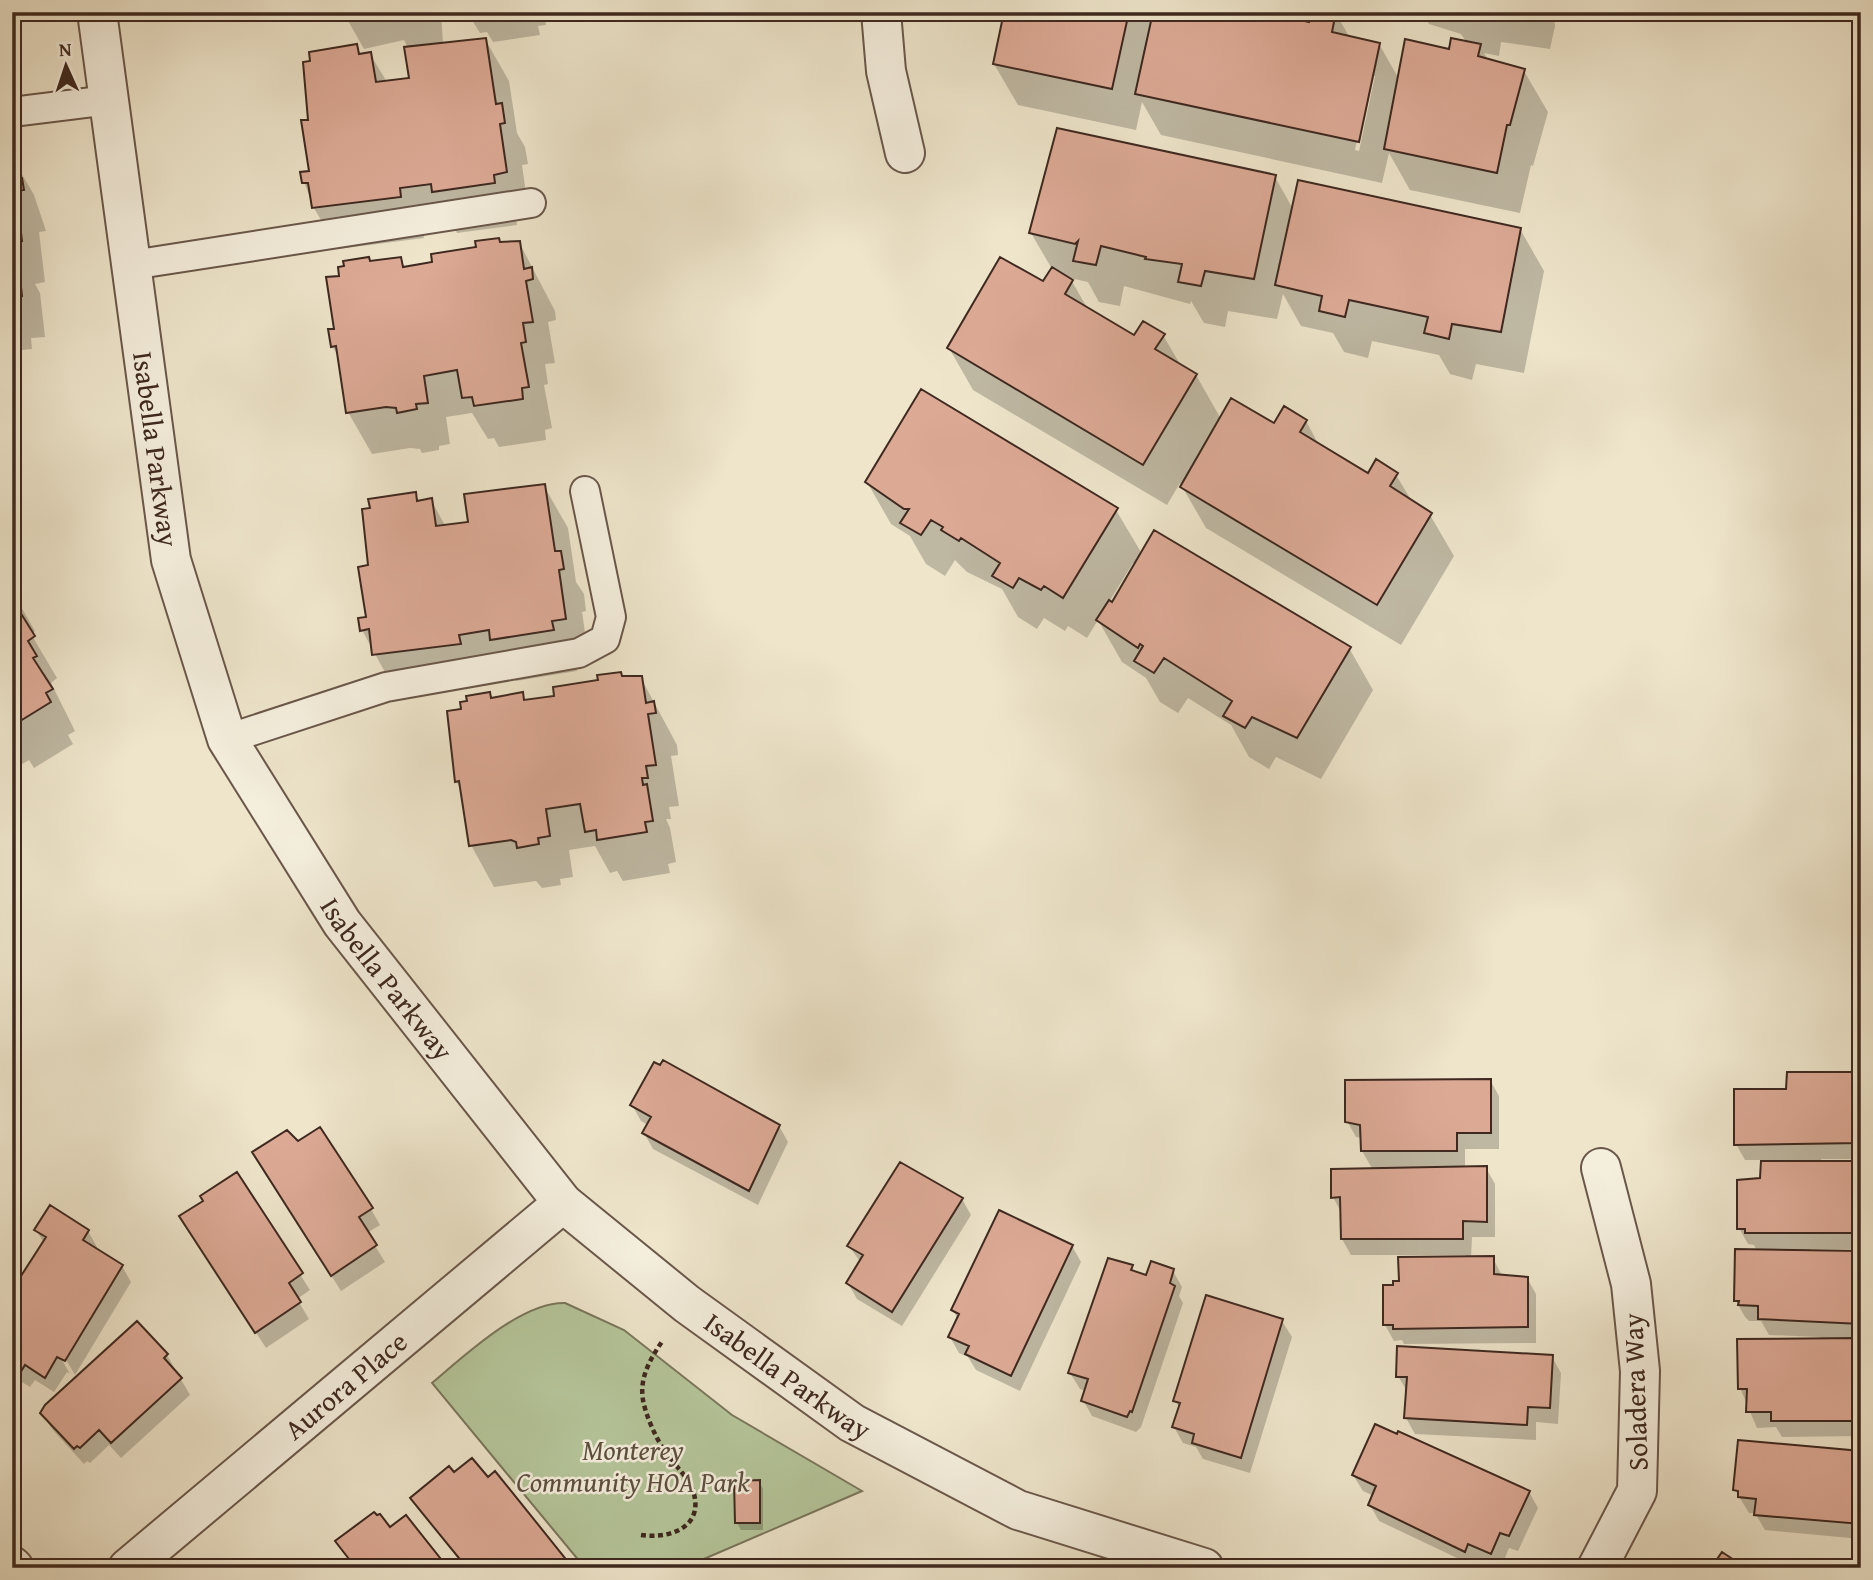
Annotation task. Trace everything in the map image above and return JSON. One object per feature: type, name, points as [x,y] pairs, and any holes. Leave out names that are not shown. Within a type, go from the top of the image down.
[{"type":"street","name":"Isabella Parkway","points":[[97,12],[172,560],[228,739],[342,923],[564,1203],[687,1304],[852,1423],[1018,1510],[1204,1568]]},
{"type":"street","points":[[881,12],[886,71],[905,153]]},
{"type":"street","name":"Soladera Way","points":[[1597,1568],[1637,1491],[1640,1371],[1630,1284],[1601,1168]]},
{"type":"street","name":"Aurora Place","points":[[128,1568],[564,1203]]},
{"type":"lane","points":[[12,112],[109,100]]},
{"type":"lane","points":[[132,265],[531,203]]},
{"type":"lane","points":[[228,739],[386,687],[579,653],[605,639],[611,617],[585,491]]},
{"type":"path","points":[[642,1535],[660,1538],[681,1531],[689,1523],[695,1503],[688,1480],[656,1435],[643,1399],[643,1381],[647,1367],[687,1304]]},
{"type":"green space","name":"Monterey Community HOA Park","points":[[565,1303],[624,1330],[732,1415],[862,1491],[683,1568],[585,1568],[432,1383],[494,1332],[512,1321],[530,1311]]},
{"type":"building","points":[[1004,12],[1129,12],[1112,89],[993,64]]},
{"type":"building","points":[[1153,12],[1266,12],[1309,22],[1311,12],[1336,12],[1332,32],[1380,43],[1359,142],[1135,94]]},
{"type":"building","points":[[486,38],[496,104],[502,103],[505,123],[500,124],[507,172],[494,175],[495,183],[432,192],[431,184],[400,188],[401,197],[312,208],[308,183],[302,183],[300,172],[309,171],[301,120],[308,120],[303,62],[310,61],[309,52],[357,44],[359,54],[371,52],[376,82],[409,78],[404,47]]},
{"type":"building","points":[[1451,38],[1481,44],[1478,56],[1525,69],[1510,125],[1507,125],[1497,173],[1384,149],[1405,39],[1449,49]]},
{"type":"building","points":[[1057,128],[1276,175],[1254,279],[1205,271],[1201,286],[1178,282],[1182,264],[1145,259],[1146,257],[1101,246],[1096,265],[1073,261],[1078,241],[1075,244],[1029,233]]},
{"type":"building","points":[[12,165],[14,179],[22,178],[24,190],[16,191],[22,241],[12,242]]},
{"type":"building","points":[[1298,180],[1521,228],[1501,332],[1452,324],[1449,339],[1424,333],[1428,317],[1349,300],[1345,317],[1319,311],[1322,296],[1275,285]]},
{"type":"building","points":[[499,238],[500,242],[520,241],[524,269],[532,267],[533,279],[526,281],[533,322],[523,323],[526,342],[521,343],[529,387],[522,388],[523,399],[474,406],[472,397],[462,398],[457,370],[424,376],[428,403],[416,404],[417,409],[397,413],[396,408],[386,407],[346,413],[336,346],[331,347],[328,329],[334,329],[326,277],[339,276],[338,267],[344,266],[343,261],[369,257],[370,261],[401,257],[403,267],[432,262],[431,254],[476,247],[475,241]]},
{"type":"building","points":[[12,242],[13,250],[17,250],[22,296],[12,297]]},
{"type":"building","points":[[1000,257],[1043,281],[1052,267],[1073,280],[1065,294],[1134,335],[1143,321],[1165,334],[1155,349],[1197,374],[1143,465],[947,348]]},
{"type":"building","points":[[921,389],[1118,508],[1063,598],[1044,586],[1041,590],[1019,578],[1013,588],[992,576],[1000,563],[961,538],[959,541],[941,530],[943,527],[931,520],[921,535],[900,523],[909,509],[904,509],[865,482]]},
{"type":"building","points":[[1231,398],[1274,423],[1284,406],[1307,420],[1300,432],[1368,473],[1376,459],[1398,473],[1390,486],[1432,513],[1377,605],[1180,487]]},
{"type":"building","points":[[545,484],[555,551],[561,551],[564,569],[559,570],[566,619],[552,621],[554,630],[490,640],[489,630],[459,635],[461,644],[372,655],[369,629],[360,631],[358,618],[366,617],[358,567],[368,565],[362,509],[370,508],[368,499],[416,492],[417,501],[432,498],[436,526],[468,522],[464,494]]},
{"type":"building","points":[[1154,530],[1351,647],[1297,738],[1252,717],[1245,728],[1223,716],[1232,701],[1164,658],[1154,673],[1134,661],[1143,646],[1140,644],[1138,648],[1096,620],[1109,600],[1112,602]]},
{"type":"building","points":[[12,599],[35,636],[28,641],[37,656],[33,658],[53,689],[46,693],[51,702],[12,726]]},
{"type":"building","points":[[621,672],[622,676],[642,676],[646,703],[654,701],[656,713],[648,714],[656,765],[646,766],[648,778],[642,778],[643,785],[647,784],[653,821],[645,822],[647,832],[597,840],[596,830],[585,832],[580,804],[546,809],[550,836],[538,838],[539,844],[517,848],[516,842],[511,840],[469,846],[459,781],[455,782],[447,711],[461,709],[460,702],[467,701],[466,696],[490,692],[491,698],[523,692],[524,700],[554,696],[553,687],[598,680],[597,675]]},
{"type":"building","points":[[663,1060],[780,1125],[749,1191],[642,1133],[651,1117],[630,1105],[654,1062],[660,1065]]},
{"type":"building","points":[[1787,1072],[1861,1072],[1861,1143],[1734,1145],[1734,1089],[1786,1089]]},
{"type":"building","points":[[1491,1079],[1491,1133],[1457,1133],[1457,1151],[1361,1151],[1360,1125],[1345,1122],[1345,1080]]},
{"type":"building","points":[[320,1127],[373,1208],[359,1217],[377,1245],[331,1276],[252,1152],[287,1130],[298,1141]]},
{"type":"building","points":[[1761,1161],[1861,1161],[1861,1233],[1745,1233],[1745,1229],[1737,1229],[1737,1180],[1760,1178]]},
{"type":"building","points":[[900,1162],[963,1198],[892,1312],[846,1283],[863,1255],[847,1246]]},
{"type":"building","points":[[1487,1166],[1487,1222],[1463,1221],[1463,1239],[1341,1239],[1340,1197],[1331,1198],[1331,1169]]},
{"type":"building","points":[[237,1172],[303,1273],[289,1283],[301,1302],[255,1333],[179,1216],[203,1201],[200,1196]]},
{"type":"building","points":[[50,1205],[89,1230],[83,1240],[123,1265],[65,1361],[57,1357],[45,1378],[25,1365],[20,1373],[12,1367],[12,1290],[46,1237],[34,1230]]},
{"type":"building","points":[[999,1210],[1073,1245],[1011,1376],[965,1354],[969,1346],[948,1337],[959,1314],[951,1310]]},
{"type":"building","points":[[1735,1249],[1861,1251],[1861,1324],[1758,1319],[1758,1306],[1738,1305],[1739,1301],[1734,1301]]},
{"type":"building","points":[[1494,1256],[1494,1274],[1528,1277],[1528,1327],[1393,1329],[1393,1325],[1383,1325],[1383,1285],[1393,1285],[1393,1281],[1399,1281],[1398,1257]]},
{"type":"building","points":[[1108,1258],[1133,1265],[1131,1270],[1146,1275],[1151,1261],[1174,1269],[1170,1283],[1175,1286],[1132,1412],[1130,1411],[1127,1417],[1081,1401],[1088,1379],[1068,1373]]},
{"type":"building","points":[[1206,1295],[1283,1319],[1241,1458],[1192,1443],[1194,1434],[1172,1427],[1180,1403],[1173,1401]]},
{"type":"building","points":[[137,1321],[168,1354],[164,1358],[182,1378],[111,1443],[99,1430],[80,1448],[77,1446],[74,1449],[40,1413],[45,1405]]},
{"type":"building","points":[[1861,1338],[1861,1421],[1771,1421],[1771,1412],[1746,1412],[1747,1389],[1738,1389],[1737,1339]]},
{"type":"building","points":[[1397,1346],[1553,1355],[1550,1408],[1528,1407],[1527,1425],[1404,1418],[1407,1377],[1396,1377]]},
{"type":"building","points":[[1375,1424],[1397,1434],[1398,1431],[1530,1491],[1509,1536],[1500,1533],[1491,1554],[1468,1544],[1465,1552],[1368,1505],[1376,1486],[1352,1475]]},
{"type":"building","points":[[1738,1440],[1861,1451],[1861,1524],[1754,1515],[1756,1499],[1738,1497],[1738,1491],[1733,1490]]},
{"type":"building","points":[[472,1458],[488,1477],[495,1471],[565,1558],[553,1568],[467,1568],[410,1498],[449,1466],[454,1472]]},
{"type":"building","points":[[760,1480],[760,1523],[735,1523],[734,1481]]},
{"type":"building","points":[[374,1512],[380,1514],[390,1527],[406,1515],[448,1568],[356,1568],[335,1541]]},
{"type":"building","points":[[1722,1552],[1746,1568],[1711,1568]]}]
